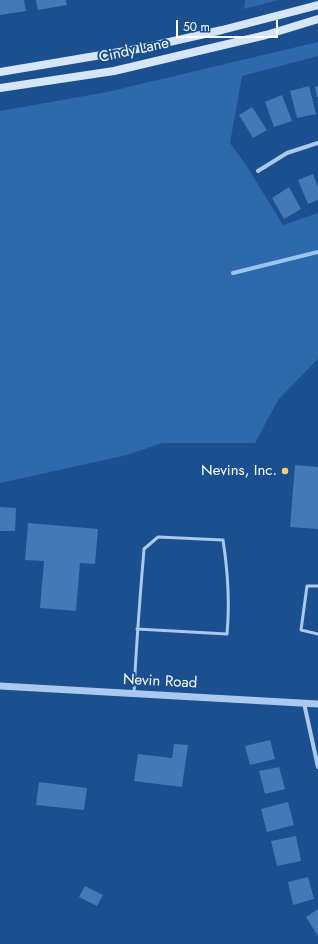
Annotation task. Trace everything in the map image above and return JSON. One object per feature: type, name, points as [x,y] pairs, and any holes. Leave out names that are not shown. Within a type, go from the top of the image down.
[{"type":"main road","name":"Cindy Lane","points":[[0,72],[143,48],[222,30],[318,5]]},
{"type":"main road","name":"Cindy Lane","points":[[0,88],[114,71],[266,35],[318,19]]},
{"type":"street","points":[[258,171],[287,153],[318,143]]},
{"type":"street","name":"Nevin Road","points":[[0,686],[318,704]]},
{"type":"street","points":[[304,703],[318,767]]},
{"type":"lane","points":[[134,694],[137,629],[144,549],[158,537],[223,540],[228,572],[229,617],[227,634],[137,629]]},
{"type":"lane","points":[[318,586],[307,586],[301,630],[318,634]]},
{"type":"shaded area","points":[[245,0],[278,0],[244,9]]},
{"type":"shaded area","points":[[318,42],[318,56],[242,76],[230,143],[246,165],[283,225],[318,213],[318,359],[278,400],[255,443],[162,443],[127,455],[0,483],[0,111],[107,92]]},
{"type":"building","points":[[0,0],[24,0],[26,11],[0,15]]},
{"type":"building","points":[[36,0],[66,0],[67,5],[38,10]]},
{"type":"building","points":[[309,86],[316,114],[297,118],[290,91]]},
{"type":"building","points":[[318,86],[318,97],[317,97],[315,87]]},
{"type":"building","points":[[282,95],[292,121],[274,127],[265,102]]},
{"type":"building","points":[[252,107],[267,130],[253,138],[239,115]]},
{"type":"building","points":[[313,174],[318,187],[318,200],[308,204],[298,180]]},
{"type":"building","points":[[289,187],[301,209],[284,219],[272,198]]},
{"type":"building","points":[[295,465],[318,467],[318,529],[290,527]]},
{"type":"building","points":[[0,507],[16,508],[15,531],[0,531]]},
{"type":"building","points":[[28,523],[98,529],[95,564],[80,563],[76,611],[40,608],[44,561],[25,560]]},
{"type":"building","points":[[270,740],[275,759],[250,765],[245,746]]},
{"type":"building","points":[[174,744],[188,745],[182,787],[134,781],[138,754],[172,758]]},
{"type":"building","points":[[279,767],[285,789],[265,794],[259,771]]},
{"type":"building","points":[[39,782],[87,788],[84,810],[36,805]]},
{"type":"building","points":[[288,802],[294,825],[267,832],[261,809]]},
{"type":"building","points":[[296,836],[301,861],[277,866],[271,841]]},
{"type":"building","points":[[308,877],[314,899],[293,905],[288,882]]},
{"type":"building","points":[[85,886],[103,895],[97,906],[79,897]]},
{"type":"building","points":[[318,909],[318,936],[306,917]]},
{"type":"waterway","points":[[233,273],[318,252]]},
{"type":"place","name":"Nevins, Inc.","points":[[285,471]]}]
